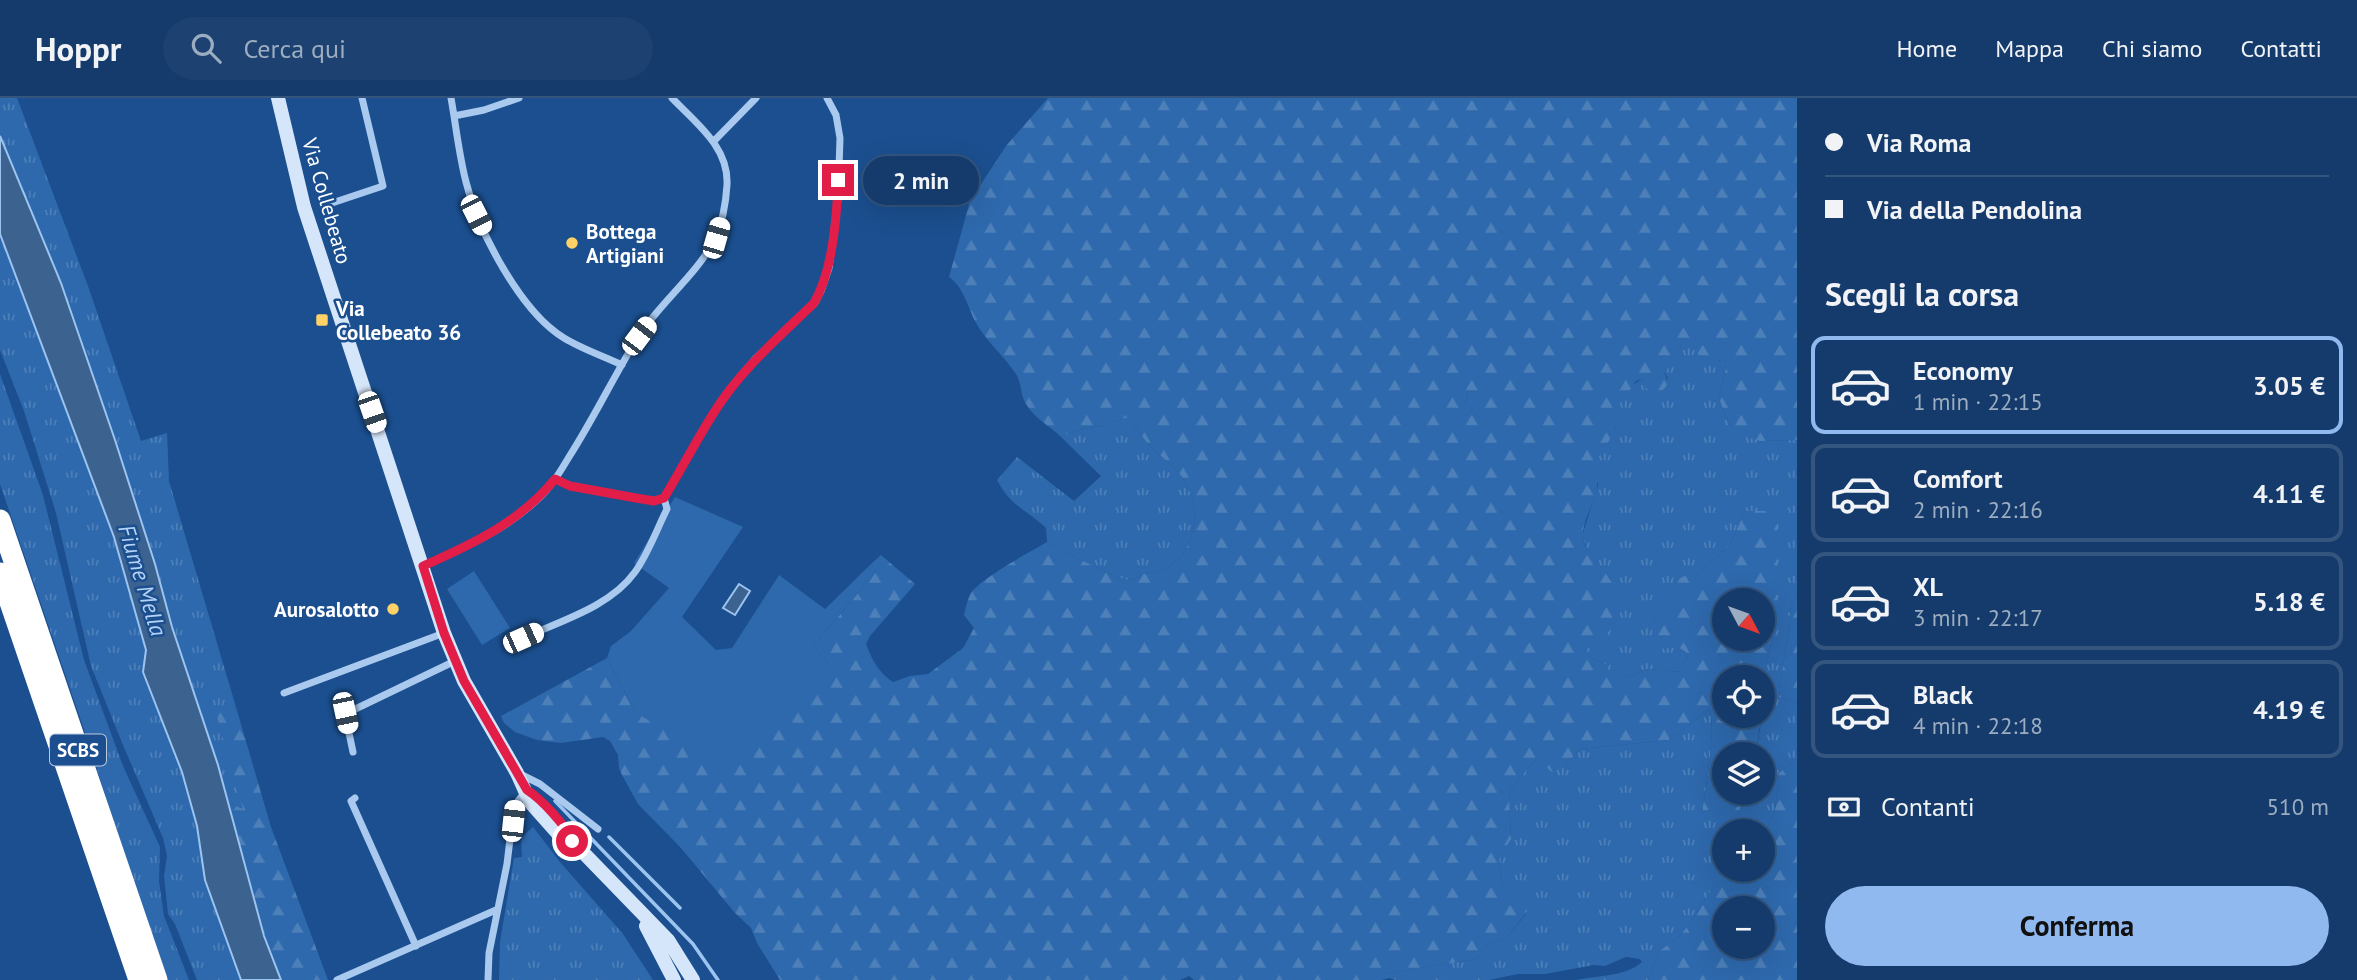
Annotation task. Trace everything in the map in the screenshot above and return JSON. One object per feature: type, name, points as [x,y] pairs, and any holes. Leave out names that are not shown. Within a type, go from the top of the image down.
[{"type":"highway","name":"SCBS","points":[[0,520],[157,980]]},
{"type":"highway","name":"SCBS","points":[[0,573],[139,980]]},
{"type":"street","name":"Via Collebeato","points":[[278,98],[304,207],[444,633],[464,681],[527,790],[536,796],[569,832],[572,841],[631,901]]},
{"type":"street","points":[[332,203],[383,186],[362,98]]},
{"type":"street","points":[[451,98],[465,181],[476,215],[499,260],[533,312],[563,337],[622,365]]},
{"type":"street","points":[[454,116],[484,110],[519,98]]},
{"type":"street","points":[[423,566],[492,534],[542,495],[582,438],[639,336],[668,297],[705,257],[716,238],[727,183],[723,158],[714,141],[672,98]]},
{"type":"street","points":[[714,141],[756,98]]},
{"type":"street","points":[[555,479],[570,486],[636,498],[654,501],[664,498],[713,414],[735,383],[755,359],[814,303],[829,268],[838,199],[840,138],[835,115],[827,98]]},
{"type":"street","points":[[523,638],[597,604],[616,592],[635,572],[667,509],[664,498]]},
{"type":"street","points":[[284,693],[444,633]]},
{"type":"street","points":[[353,752],[345,713],[456,661]]},
{"type":"street","points":[[517,773],[540,784],[598,829]]},
{"type":"street","points":[[488,980],[489,953],[507,864],[514,806],[527,790]]},
{"type":"street","points":[[355,798],[351,801],[416,946]]},
{"type":"street","points":[[631,901],[674,980]]},
{"type":"street","points":[[631,901],[668,940],[693,980]]},
{"type":"street","points":[[337,980],[496,910]]},
{"type":"green space","points":[[0,98],[17,98],[88,286],[141,441],[167,433],[169,481],[236,707],[217,714],[244,810],[228,803],[115,440],[61,283],[0,136]]},
{"type":"green space","points":[[1048,98],[1797,98],[1797,440],[1760,441],[1735,433],[1719,399],[1726,367],[1718,360],[1699,356],[1696,347],[1682,342],[1679,352],[1675,352],[1672,357],[1674,364],[1664,371],[1668,383],[1664,389],[1653,392],[1646,388],[1642,379],[1636,381],[1629,391],[1622,392],[1614,430],[1594,465],[1596,492],[1583,532],[1585,545],[1612,583],[1618,603],[1609,631],[1595,645],[1586,649],[1589,656],[1606,665],[1610,673],[1629,677],[1645,669],[1680,672],[1688,656],[1686,652],[1676,648],[1661,649],[1654,642],[1652,632],[1656,626],[1653,621],[1674,594],[1674,581],[1689,574],[1695,578],[1730,544],[1745,511],[1778,511],[1775,626],[1775,588],[1712,588],[1712,651],[1769,651],[1766,665],[1712,665],[1712,728],[1759,728],[1758,742],[1712,742],[1712,805],[1741,805],[1737,816],[1708,810],[1702,813],[1711,744],[1709,710],[1669,740],[1580,749],[1565,766],[1552,772],[1536,758],[1509,792],[1511,839],[1499,859],[1502,885],[1526,913],[1508,936],[1487,945],[1477,959],[1382,974],[1382,980],[1194,980],[1189,976],[1180,980],[780,980],[751,928],[735,913],[681,848],[638,804],[622,775],[618,755],[610,741],[603,737],[561,743],[537,740],[515,732],[504,723],[501,716],[607,658],[635,712],[830,665],[813,646],[876,572],[871,564],[881,555],[915,584],[866,644],[876,666],[893,682],[928,674],[963,648],[974,628],[964,615],[971,593],[995,573],[1047,542],[1102,570],[1129,580],[1166,569],[1178,560],[1190,541],[1194,518],[1191,496],[1183,478],[1149,445],[1127,418],[1061,437],[1038,418],[1024,400],[1016,374],[980,330],[962,292],[949,277],[970,201],[1006,146]],"holes":[[[1469,391],[1477,391],[1485,397],[1479,407],[1481,418],[1477,417],[1465,402]]]},
{"type":"green space","points":[[0,234],[114,537],[146,650],[143,673],[182,772],[197,826],[205,880],[241,980],[197,980],[175,924],[168,914],[164,876],[167,856],[163,838],[91,666],[56,513],[24,411],[0,350]]},
{"type":"green space","points":[[1682,342],[1696,347],[1709,360],[1718,360],[1726,367],[1719,399],[1729,424],[1760,441],[1797,440],[1797,595],[1791,607],[1779,697],[1797,704],[1797,758],[1779,773],[1775,810],[1771,819],[1712,819],[1712,882],[1722,882],[1714,886],[1678,938],[1659,951],[1648,980],[1576,980],[1619,973],[1642,962],[1640,959],[1626,957],[1605,966],[1594,965],[1545,974],[1518,974],[1489,980],[1382,980],[1381,974],[1477,959],[1487,945],[1508,936],[1526,914],[1502,885],[1499,859],[1511,838],[1509,792],[1536,758],[1565,766],[1580,749],[1669,740],[1709,710],[1712,730],[1702,813],[1708,810],[1737,815],[1741,805],[1775,805],[1775,742],[1758,742],[1760,728],[1775,728],[1775,665],[1766,665],[1769,651],[1775,651],[1777,511],[1745,511],[1730,544],[1675,594],[1653,621],[1688,655],[1681,672],[1645,669],[1629,677],[1610,674],[1606,665],[1589,656],[1586,649],[1610,579],[1589,556],[1582,536],[1598,485],[1593,465],[1615,429],[1615,405],[1622,392],[1642,379],[1646,383],[1668,379],[1664,371],[1673,364],[1671,357],[1675,352],[1679,352]]},
{"type":"green space","points":[[0,374],[43,495],[84,660],[123,766],[160,847],[159,881],[164,916],[189,980],[167,980],[0,484]]},
{"type":"green space","points":[[1469,390],[1477,391],[1485,397],[1480,407],[1481,418],[1465,403]]},
{"type":"green space","points":[[1127,418],[1149,445],[1183,478],[1194,507],[1190,541],[1178,560],[1166,569],[1129,580],[1102,570],[1047,542],[1046,528],[1013,502],[997,480],[1017,457],[1074,501],[1101,476],[1061,437]]},
{"type":"green space","points":[[675,497],[743,527],[682,617],[716,650],[732,648],[779,575],[825,609],[871,564],[876,572],[813,646],[831,666],[731,772],[635,712],[607,658],[611,646],[631,631],[669,588],[634,563]]},
{"type":"green space","points":[[474,571],[510,628],[482,645],[447,589]]},
{"type":"green space","points":[[1797,595],[1797,704],[1779,697],[1791,607]]},
{"type":"green space","points":[[236,707],[271,827],[328,980],[281,980],[264,936],[228,803],[243,809],[216,713]]},
{"type":"green space","points":[[1797,758],[1797,980],[1648,980],[1659,951],[1678,938],[1714,886],[1722,882],[1775,882],[1775,819],[1771,819],[1775,810],[1779,773]]},
{"type":"green space","points":[[533,827],[623,934],[653,980],[499,980],[500,942],[514,858],[522,857],[521,838]]},
{"type":"water","name":"Fiume Mella","points":[[0,136],[61,283],[115,440],[155,564],[172,627],[218,765],[264,936],[281,980],[241,980],[205,880],[197,826],[182,772],[143,672],[146,650],[114,537],[0,234]]},
{"type":"water","points":[[739,584],[750,591],[735,615],[723,608]]},
{"type":"waterway","points":[[555,801],[693,944],[718,980]]},
{"type":"waterway","points":[[609,837],[680,908]]},
{"type":"place","name":"Bottega Artigiani","points":[[572,243]]},
{"type":"place","name":"Via Collebeato 36","points":[[322,320]]},
{"type":"place","name":"Aurosalotto","points":[[393,609]]},
{"type":"route","points":[[572,841],[569,832],[536,796],[527,790],[464,681],[444,633],[423,566],[492,534],[542,495],[555,479],[570,486],[636,498],[654,501],[664,498],[713,414],[735,383],[755,359],[814,303],[821,291],[829,268],[838,180]]}]
